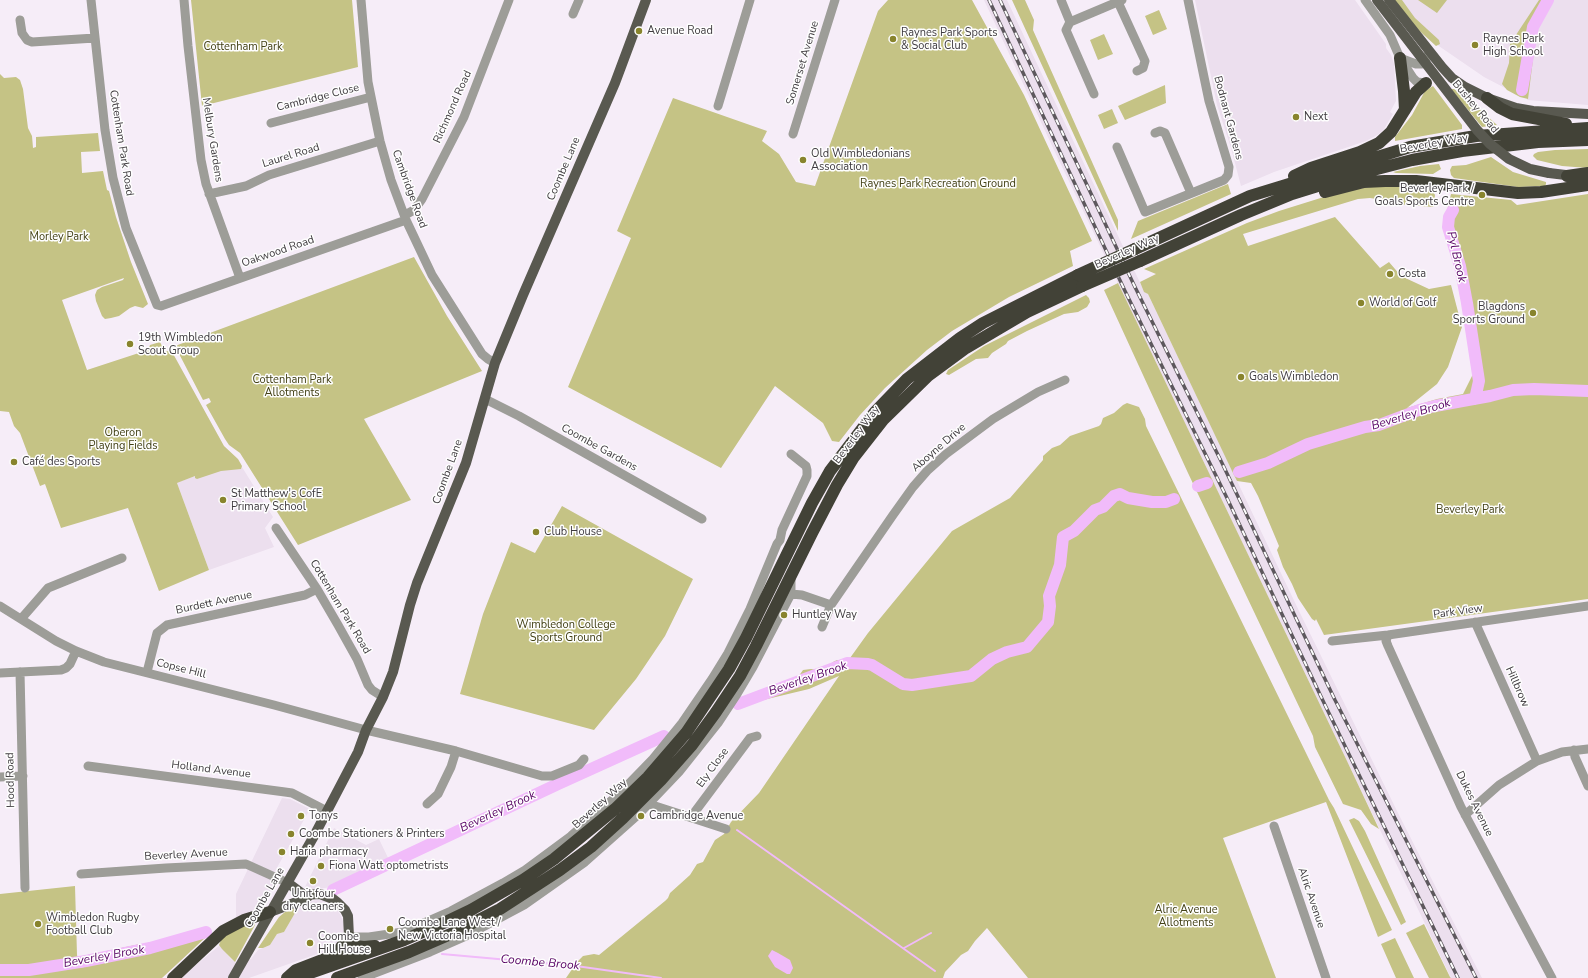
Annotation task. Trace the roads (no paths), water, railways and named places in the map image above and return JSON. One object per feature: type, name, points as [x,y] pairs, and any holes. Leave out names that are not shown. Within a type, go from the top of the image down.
[{"type":"highway","points":[[1400,58],[1405,110]]},
{"type":"highway","points":[[1250,196],[1311,168],[1360,152],[1375,145],[1391,132],[1420,87],[1426,83]]},
{"type":"highway","points":[[1487,98],[1500,108],[1512,114],[1528,118],[1588,127]]},
{"type":"highway","name":"Beverley Way","points":[[337,978],[409,952],[476,922],[530,891],[560,870],[591,846],[623,818],[661,780],[692,745],[743,670],[791,574],[854,456],[883,420],[928,376],[989,334],[1135,249],[1250,196],[1410,148],[1476,136],[1588,127]]},
{"type":"highway","name":"Beverley Way","points":[[296,978],[404,940],[454,919],[523,880],[554,859],[585,836],[615,809],[648,777],[686,733],[729,669],[746,638],[804,519],[830,471],[845,449],[875,412],[907,379],[960,338],[983,323],[1080,281],[1140,261],[1241,215],[1292,194],[1350,176],[1412,160],[1462,151],[1538,142],[1588,140]]},
{"type":"highway","points":[[1567,176],[1588,175]]},
{"type":"highway","points":[[1241,215],[1364,182],[1416,181],[1518,193],[1541,192],[1588,185]]},
{"type":"highway","points":[[173,978],[224,930],[244,920],[270,912]]},
{"type":"highway","points":[[287,978],[296,970],[335,954],[349,936],[353,944],[364,947],[404,940]]},
{"type":"main road","name":"Coombe Lane","points":[[233,978],[288,883],[327,811],[358,752],[366,730],[383,697],[393,672],[410,605],[466,463],[495,363],[528,282],[615,83],[646,0]]},
{"type":"main road","name":"Bushey Road","points":[[1377,0],[1464,116],[1485,139],[1500,152],[1519,164],[1549,173],[1567,176]]},
{"type":"main road","name":"Bushey Road","points":[[1389,0],[1427,50],[1452,78]]},
{"type":"main road","points":[[1426,83],[1440,79],[1452,78],[1465,87],[1487,98],[1516,108],[1533,111],[1588,114]]},
{"type":"main road","points":[[288,883],[301,893],[309,896]]},
{"type":"main road","points":[[270,912],[309,896],[320,894],[333,899],[341,906],[348,916],[349,936]]},
{"type":"street","name":"Cottenham Park Road","points":[[91,0],[105,130],[118,201],[137,257],[154,300],[158,306]]},
{"type":"street","name":"Melbury Gardens","points":[[184,0],[200,160],[209,194],[240,278]]},
{"type":"street","name":"Cambridge Road","points":[[361,0],[366,65],[371,98],[380,141],[391,180],[406,218],[432,275],[482,354],[488,360],[495,363]]},
{"type":"street","name":"Richmond Road","points":[[406,218],[422,199],[464,117],[509,0]]},
{"type":"street","points":[[573,14],[579,0]]},
{"type":"street","points":[[718,106],[750,0]]},
{"type":"street","name":"Somerset Avenue","points":[[794,134],[835,0]]},
{"type":"street","points":[[1061,0],[1070,22]]},
{"type":"street","name":"Bodnant Gardens","points":[[1117,147],[1145,212],[1224,180],[1228,175],[1229,167],[1209,101],[1188,0]]},
{"type":"street","points":[[1364,0],[1390,35],[1400,58],[1415,80],[1426,83]]},
{"type":"street","points":[[1094,94],[1066,30],[1070,22],[1120,1],[1145,61],[1143,68],[1137,71]]},
{"type":"street","points":[[20,20],[22,33],[27,40],[32,42],[95,38]]},
{"type":"street","points":[[1400,58],[1416,64],[1422,64],[1426,60],[1427,50]]},
{"type":"street","name":"Cambridge Close","points":[[271,123],[371,98]]},
{"type":"street","points":[[1155,132],[1160,131],[1165,133],[1191,193]]},
{"type":"street","name":"Laurel Road","points":[[209,194],[246,186],[269,174],[380,141]]},
{"type":"street","name":"Oakwood Road","points":[[158,306],[406,218]]},
{"type":"street","name":"Aboyne Drive","points":[[822,628],[831,605],[912,487],[927,471],[946,454],[993,420],[1038,392],[1065,380]]},
{"type":"street","name":"Coombe Gardens","points":[[484,399],[519,416],[702,519]]},
{"type":"street","name":"Beverley Way","points":[[349,936],[369,937],[403,932],[451,911],[504,883],[525,870],[571,836],[614,799],[655,756],[682,723],[712,679],[728,653],[750,609],[780,540],[782,530],[807,476],[806,466],[791,454]]},
{"type":"street","name":"Beverley Way","points":[[780,540],[790,536],[794,528],[804,519]]},
{"type":"street","name":"Cottenham Park Road","points":[[276,528],[317,589],[357,659],[368,685],[372,690],[383,697]]},
{"type":"street","points":[[21,619],[48,588],[122,558]]},
{"type":"street","name":"Beverley Way","points":[[362,978],[430,952],[464,937],[524,905],[585,862],[649,804],[679,772],[722,717],[754,666],[791,594],[791,574]]},
{"type":"street","name":"Burdett Avenue","points":[[147,672],[156,633],[167,625],[305,595],[317,589]]},
{"type":"street","points":[[791,594],[802,595],[831,605]]},
{"type":"street","name":"Copse Hill","points":[[0,606],[56,641],[104,662],[288,708],[366,730],[456,751],[542,776],[552,776],[579,764],[584,759]]},
{"type":"street","name":"Park View","points":[[1332,641],[1388,635],[1588,606]]},
{"type":"street","name":"Hillbrow","points":[[1475,622],[1537,761]]},
{"type":"street","name":"Dukes Avenue","points":[[1388,635],[1386,641],[1388,646],[1464,815],[1552,978]]},
{"type":"street","points":[[0,673],[61,670],[70,664],[76,651]]},
{"type":"street","name":"Hood Road","points":[[20,672],[25,888]]},
{"type":"street","name":"Ely Close","points":[[691,817],[750,738],[757,736]]},
{"type":"street","points":[[1464,815],[1499,785],[1537,761],[1552,755],[1574,750],[1588,749]]},
{"type":"street","points":[[1574,750],[1575,757],[1588,786]]},
{"type":"street","points":[[427,804],[438,794],[451,767],[456,751]]},
{"type":"street","name":"Holland Avenue","points":[[88,766],[292,793],[327,811]]},
{"type":"street","points":[[0,777],[23,776]]},
{"type":"street","points":[[649,804],[726,829]]},
{"type":"street","name":"Alric Avenue","points":[[1274,826],[1326,978]]},
{"type":"street","name":"Beverley Avenue","points":[[81,874],[246,864],[288,883]]},
{"type":"waterway","name":"Pyl Brook","points":[[1522,90],[1533,27],[1548,0]]},
{"type":"waterway","name":"Pyl Brook","points":[[1453,210],[1449,217],[1448,227],[1460,266],[1467,303],[1479,381],[1475,399]]},
{"type":"waterway","name":"Beverley Brook","points":[[1239,472],[1268,463],[1308,444],[1365,427],[1379,425],[1419,410],[1435,406],[1490,396],[1513,390],[1534,389],[1588,391]]},
{"type":"waterway","name":"Beverley Brook","points":[[1198,486],[1207,483]]},
{"type":"waterway","name":"Beverley Brook","points":[[738,704],[847,663],[872,665],[903,684],[912,685],[971,676],[992,659],[1007,652],[1027,647],[1048,622],[1050,606],[1049,596],[1060,565],[1063,537],[1074,531],[1095,510],[1103,507],[1114,496],[1120,494],[1128,498],[1152,502],[1166,502],[1174,499]]},
{"type":"waterway","name":"Beverley Brook","points":[[333,890],[664,736]]},
{"type":"waterway","points":[[737,830],[935,971]]},
{"type":"waterway","name":"Beverley Brook","points":[[0,970],[29,970],[86,961],[150,948],[206,932]]},
{"type":"waterway","points":[[904,948],[931,933]]},
{"type":"waterway","name":"Coombe Brook","points":[[442,954],[576,966],[661,978]]},
{"type":"railway","points":[[989,0],[1125,291],[1226,496],[1325,705],[1458,978]]},
{"type":"railway","points":[[1000,0],[1134,285],[1222,463],[1335,700],[1476,978]]},
{"type":"place","name":"Avenue Road","points":[[639,31]]},
{"type":"place","name":"Raynes Park Sports & Social Club","points":[[893,39]]},
{"type":"place","name":"Raynes Park High School","points":[[1475,45]]},
{"type":"place","name":"Next","points":[[1296,117]]},
{"type":"place","name":"Old Wimbledonians Association","points":[[803,160]]},
{"type":"place","name":"Beverley Park / Goals Sports Centre","points":[[1482,195]]},
{"type":"place","name":"Costa","points":[[1390,274]]},
{"type":"place","name":"World of Golf","points":[[1361,303]]},
{"type":"place","name":"Blagdons Sports Ground","points":[[1533,313]]},
{"type":"place","name":"19th Wimbledon Scout Group","points":[[130,344]]},
{"type":"place","name":"Goals Wimbledon","points":[[1241,377]]},
{"type":"place","name":"Café des Sports","points":[[14,462]]},
{"type":"place","name":"St Matthew's CofE Primary School","points":[[223,500]]},
{"type":"place","name":"Club House","points":[[536,532]]},
{"type":"place","name":"Huntley Way","points":[[784,615]]},
{"type":"place","name":"Tonys","points":[[301,816]]},
{"type":"place","name":"Cambridge Avenue","points":[[641,816]]},
{"type":"place","name":"Coombe Stationers & Printers","points":[[291,834]]},
{"type":"place","name":"Haria pharmacy","points":[[282,852]]},
{"type":"place","name":"Fiona Watt optometrists","points":[[321,866]]},
{"type":"place","name":"Unit four dry cleaners","points":[[313,881]]},
{"type":"place","name":"Wimbledon Rugby Football Club","points":[[38,924]]},
{"type":"place","name":"Coombe Lane West / New Victoria Hospital","points":[[390,929]]},
{"type":"place","name":"Coombe Hill House","points":[[310,943]]},
{"type":"park label","name":"Cottenham Park","points":[[243,47]]},
{"type":"park label","name":"Raynes Park Recreation Ground","points":[[938,184]]},
{"type":"park label","name":"Morley Park","points":[[59,237]]},
{"type":"park label","name":"Cottenham Park Allotments","points":[[292,386]]},
{"type":"park label","name":"Oberon Playing Fields","points":[[123,439]]},
{"type":"park label","name":"Beverley Park","points":[[1470,510]]},
{"type":"park label","name":"Wimbledon College Sports Ground","points":[[566,631]]},
{"type":"park label","name":"Alric Avenue Allotments","points":[[1186,916]]}]
